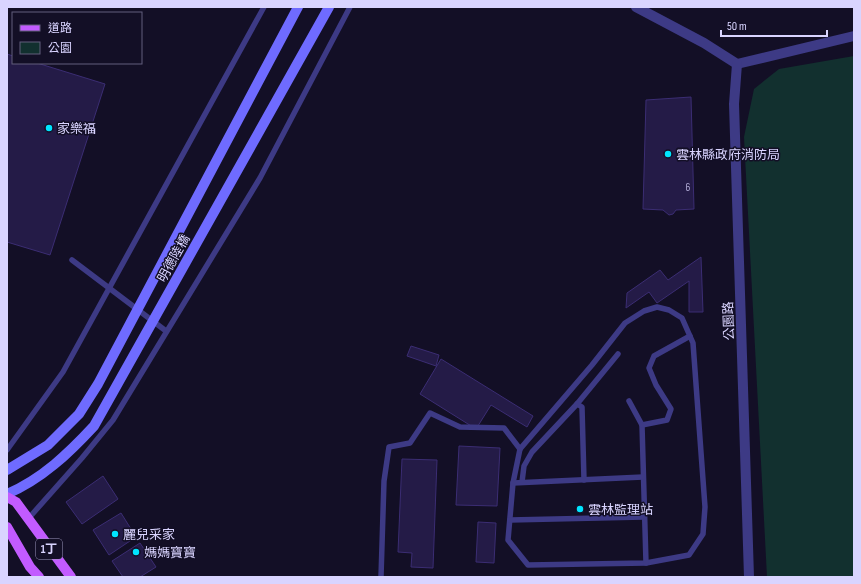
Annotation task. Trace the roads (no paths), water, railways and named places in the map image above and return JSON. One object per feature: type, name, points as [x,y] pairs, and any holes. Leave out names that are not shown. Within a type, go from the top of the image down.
[{"type":"main road","name":"明德陸橋","points":[[7,470],[48,445],[79,414],[98,384],[298,7]]},
{"type":"main road","name":"明德陸橋","points":[[7,494],[48,470],[72,451],[94,426],[329,7]]},
{"type":"main road","name":"1丁","points":[[7,497],[16,502],[71,577]]},
{"type":"main road","name":"1丁","points":[[7,526],[30,567],[38,577]]},
{"type":"street","points":[[636,7],[704,43],[737,64],[854,36]]},
{"type":"street","name":"公園路","points":[[737,64],[734,104],[749,577]]},
{"type":"lane","points":[[7,450],[62,372],[264,7]]},
{"type":"lane","points":[[28,519],[82,458],[113,420],[166,330],[260,178],[350,7]]},
{"type":"lane","points":[[72,260],[166,330]]},
{"type":"lane","points":[[657,307],[669,310],[682,318],[690,336],[693,343],[696,365],[705,507],[703,534],[689,555],[646,563],[528,566],[508,540],[512,483],[520,449],[592,365],[625,322],[644,311],[657,307]]},
{"type":"lane","points":[[642,425],[667,420],[671,409],[656,385],[649,368],[654,356],[690,336]]},
{"type":"lane","points":[[522,482],[524,466],[532,452],[577,404],[618,354]]},
{"type":"lane","points":[[629,401],[642,425],[646,563]]},
{"type":"lane","points":[[577,404],[582,407],[584,480]]},
{"type":"lane","points":[[382,577],[384,481],[389,447],[410,443],[430,413],[460,427],[504,428],[520,449]]},
{"type":"lane","points":[[512,483],[643,477]]},
{"type":"lane","points":[[510,520],[644,517]]},
{"type":"place","name":"家樂福","points":[[49,128]]},
{"type":"place","name":"雲林縣政府消防局","points":[[668,154]]},
{"type":"place","name":"雲林監理站","points":[[580,509]]},
{"type":"place","name":"麗兒采家","points":[[115,534]]},
{"type":"place","name":"媽媽寶寶","points":[[136,552]]}]
